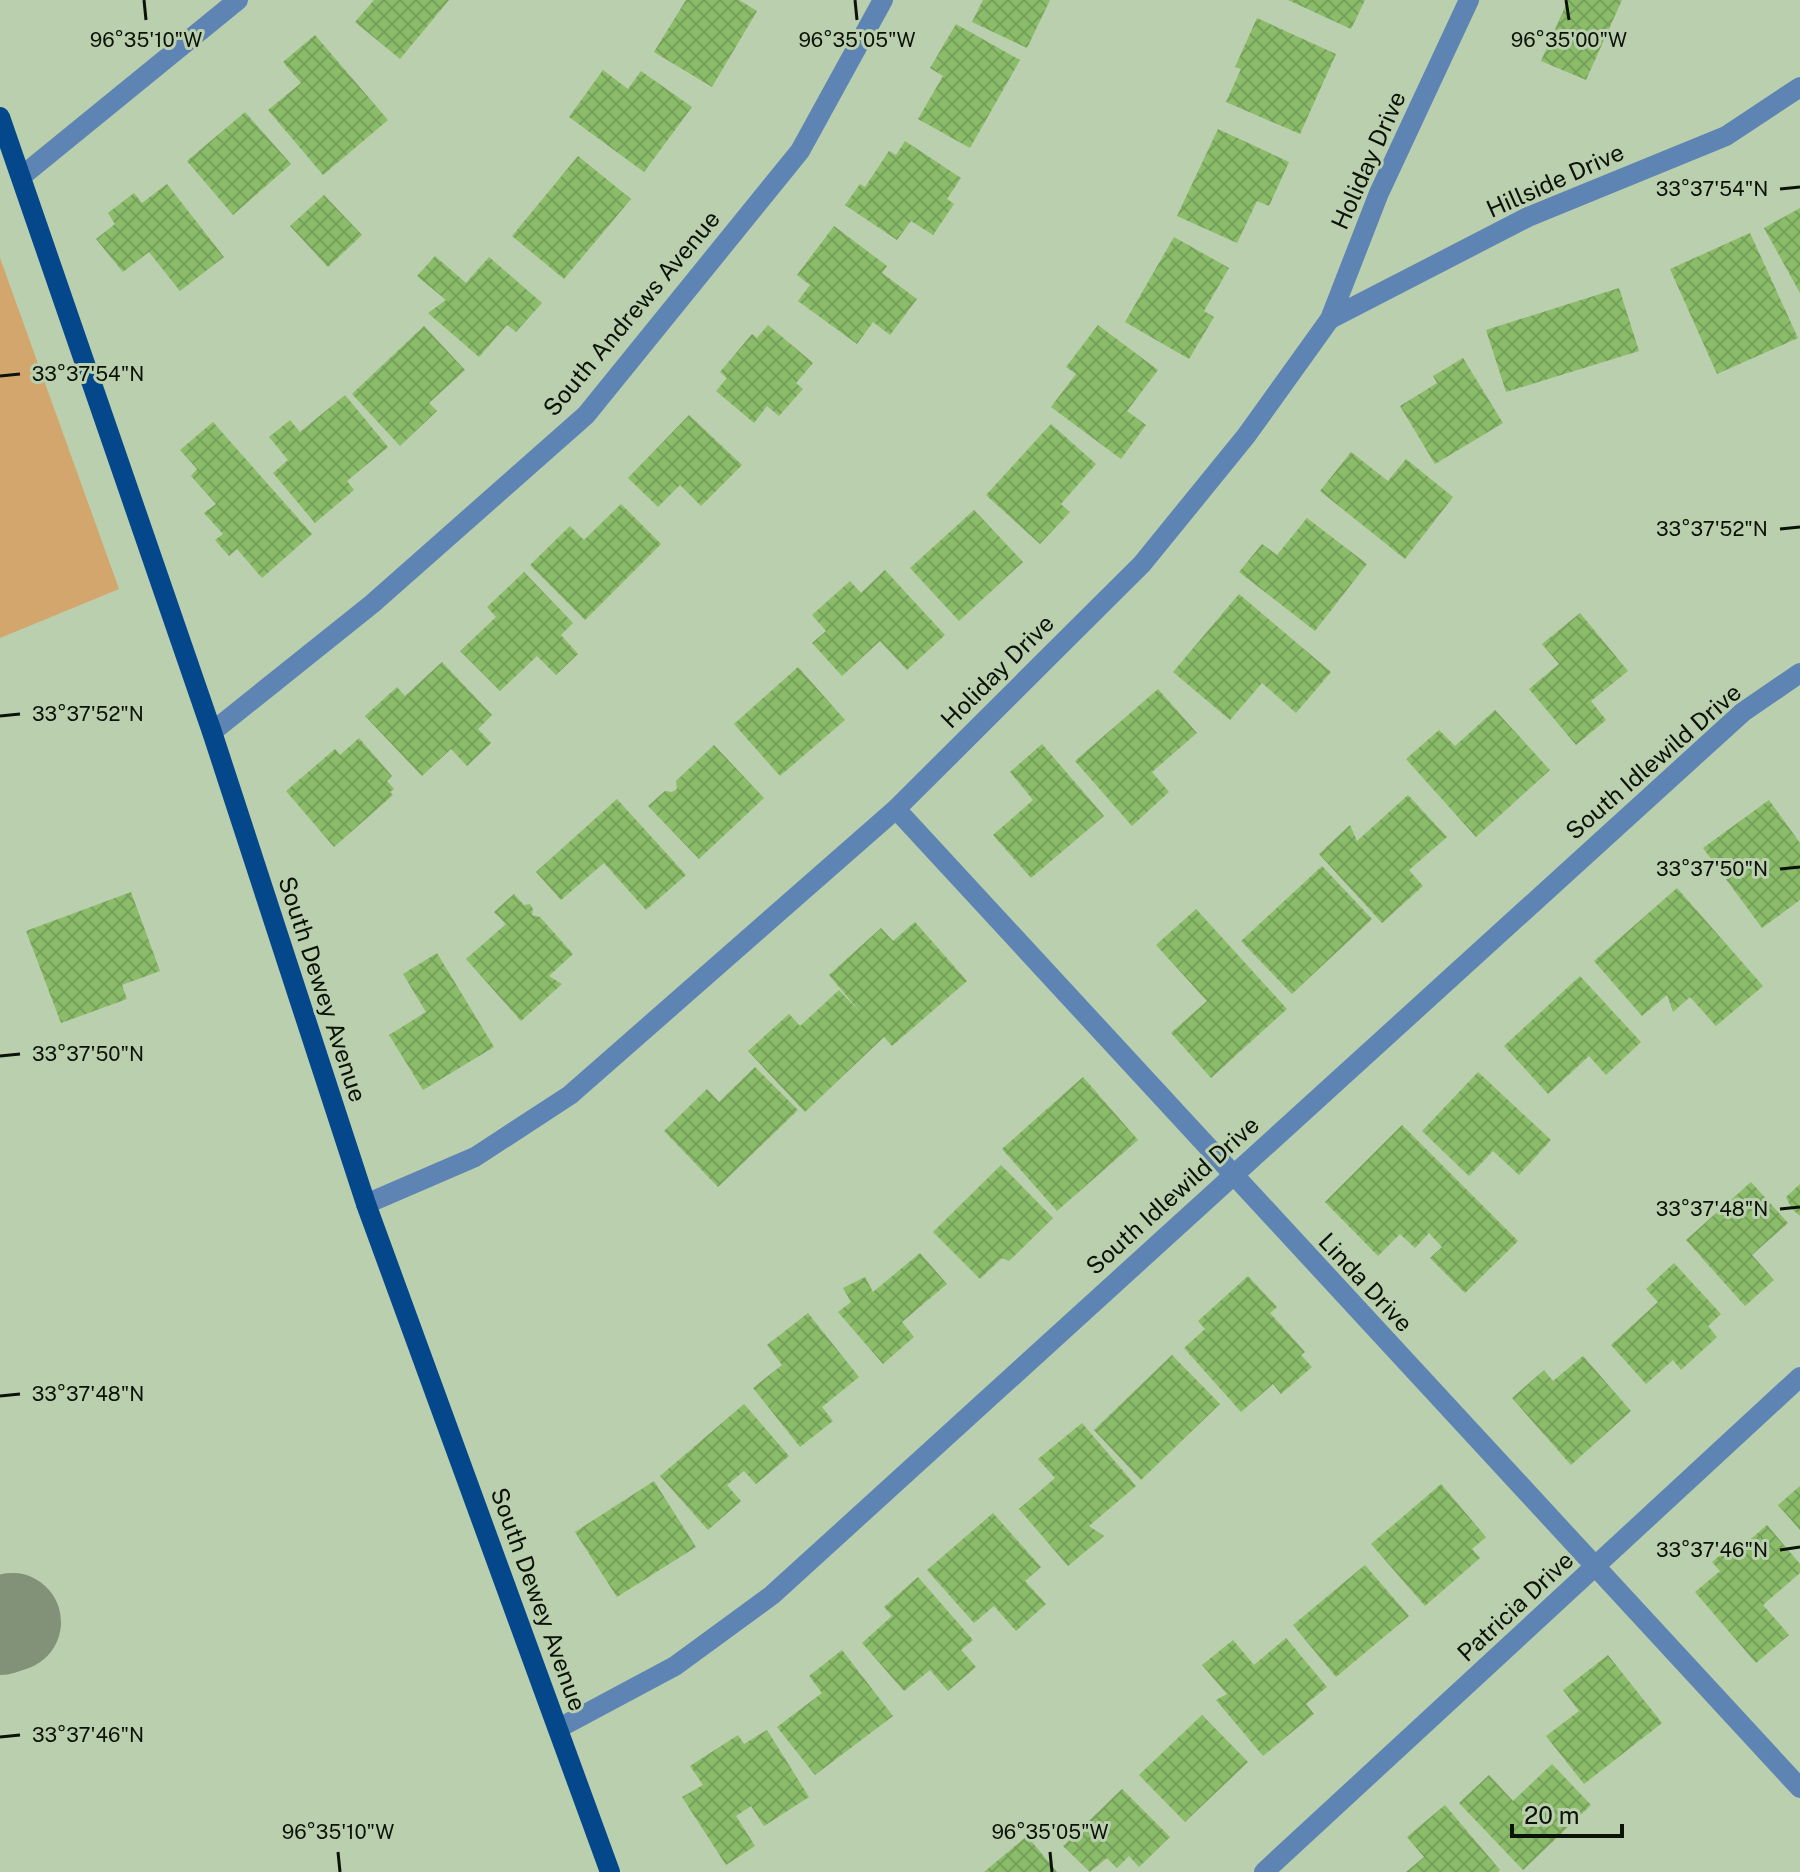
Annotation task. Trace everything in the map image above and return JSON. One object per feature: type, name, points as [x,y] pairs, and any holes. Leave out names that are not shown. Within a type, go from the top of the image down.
[{"type":"main road","name":"South Dewey Avenue","points":[[0,117],[212,732],[366,1204],[610,1872]]},
{"type":"street","points":[[22,176],[238,0]]},
{"type":"street","name":"South Andrews Avenue","points":[[212,732],[372,604],[586,415],[800,151],[883,0]]},
{"type":"street","name":"Holiday Drive","points":[[366,1204],[475,1157],[570,1095],[896,809],[1142,564],[1246,436],[1330,319],[1379,193],[1469,0]]},
{"type":"street","name":"Hillside Drive","points":[[1330,319],[1528,217],[1726,136],[1800,87]]},
{"type":"street","name":"South Idlewild Drive","points":[[559,1728],[675,1666],[772,1595],[1743,712],[1800,673]]},
{"type":"street","name":"Linda Drive","points":[[896,809],[1800,1788]]},
{"type":"street","name":"Patricia Drive","points":[[1264,1872],[1800,1377]]},
{"type":"shaded area","points":[[0,258],[119,589],[0,638]]},
{"type":"building","points":[[374,0],[449,0],[400,59],[355,22]]},
{"type":"building","points":[[686,0],[739,0],[757,11],[712,87],[654,52]]},
{"type":"building","points":[[983,0],[1050,0],[1027,48],[972,22]]},
{"type":"building","points":[[1288,0],[1365,0],[1351,29]]},
{"type":"building","points":[[1568,0],[1622,0],[1586,80],[1541,61]]},
{"type":"building","points":[[1257,18],[1336,54],[1300,134],[1226,102],[1241,69],[1235,67]]},
{"type":"building","points":[[956,24],[1020,60],[970,148],[918,119],[943,76],[930,68]]},
{"type":"building","points":[[315,35],[388,120],[323,175],[268,110],[301,83],[283,62]]},
{"type":"building","points":[[603,70],[628,89],[641,71],[692,107],[644,172],[569,117]]},
{"type":"building","points":[[245,112],[291,164],[233,215],[187,161]]},
{"type":"building","points":[[1218,129],[1289,162],[1269,206],[1257,201],[1237,243],[1177,216]]},
{"type":"building","points":[[905,141],[961,178],[947,199],[954,204],[933,235],[911,221],[897,240],[845,205],[860,184],[865,187],[889,151],[896,155]]},
{"type":"building","points":[[578,156],[631,199],[564,279],[512,236]]},
{"type":"building","points":[[167,184],[224,257],[180,291],[149,252],[123,272],[96,239],[115,224],[108,213],[134,193],[142,203]]},
{"type":"building","points":[[324,195],[362,235],[328,267],[290,226]]},
{"type":"building","points":[[1800,208],[1800,293],[1764,228]]},
{"type":"building","points":[[834,226],[887,266],[882,273],[917,299],[890,335],[873,322],[857,344],[798,301],[810,285],[797,275]]},
{"type":"building","points":[[1750,233],[1798,338],[1717,374],[1670,269]]},
{"type":"building","points":[[1174,237],[1229,268],[1204,311],[1214,317],[1189,359],[1125,322]]},
{"type":"building","points":[[435,256],[466,283],[489,257],[542,303],[516,332],[507,325],[479,357],[428,313],[446,300],[417,276]]},
{"type":"building","points":[[1619,288],[1639,351],[1506,392],[1486,330]]},
{"type":"building","points":[[768,325],[813,363],[796,383],[803,389],[779,416],[767,406],[754,423],[716,391],[727,378],[720,372],[752,334],[757,338]]},
{"type":"building","points":[[1098,325],[1158,370],[1127,411],[1146,425],[1121,459],[1051,407],[1076,374],[1066,367]]},
{"type":"building","points":[[424,326],[465,370],[429,403],[437,411],[400,446],[352,394]]},
{"type":"building","points":[[1463,358],[1503,423],[1435,464],[1400,406],[1437,383],[1433,376]]},
{"type":"building","points":[[345,395],[388,447],[347,481],[354,490],[315,523],[273,473],[288,460],[269,437],[290,420],[300,432]]},
{"type":"building","points":[[689,415],[742,465],[701,506],[680,485],[658,507],[628,478]]},
{"type":"building","points":[[213,422],[312,534],[262,578],[237,549],[229,556],[215,540],[223,534],[204,513],[216,504],[191,476],[197,469],[180,450]]},
{"type":"building","points":[[1051,424],[1096,464],[1061,504],[1070,512],[1040,544],[986,495]]},
{"type":"building","points":[[1351,452],[1388,481],[1406,459],[1453,497],[1405,559],[1320,491]]},
{"type":"building","points":[[621,504],[661,544],[585,620],[530,565],[570,526],[584,540]]},
{"type":"building","points":[[974,510],[1023,562],[959,621],[910,568]]},
{"type":"building","points":[[1307,518],[1367,564],[1315,631],[1239,572],[1262,544],[1277,555]]},
{"type":"building","points":[[885,570],[945,635],[907,670],[880,641],[842,676],[812,643],[826,631],[812,615],[850,581],[861,593]]},
{"type":"building","points":[[524,572],[573,623],[561,635],[578,654],[556,675],[537,656],[500,691],[460,651],[496,617],[487,607]]},
{"type":"building","points":[[1239,594],[1331,672],[1296,713],[1262,683],[1230,720],[1173,672]]},
{"type":"building","points":[[1580,613],[1628,671],[1591,701],[1606,720],[1576,745],[1529,689],[1559,664],[1542,644]]},
{"type":"building","points":[[442,662],[492,715],[478,729],[491,743],[467,766],[451,749],[422,776],[365,716],[397,687],[405,696]]},
{"type":"building","points":[[798,667],[845,720],[780,776],[734,724]]},
{"type":"building","points":[[1158,689],[1197,733],[1152,772],[1169,792],[1132,826],[1075,761]]},
{"type":"building","points":[[1495,710],[1550,770],[1476,837],[1406,759],[1439,730],[1455,746]]},
{"type":"building","points":[[359,738],[392,776],[387,781],[394,789],[390,792],[393,795],[334,847],[286,791],[335,749],[340,755]]},
{"type":"building","points":[[1042,744],[1104,816],[1031,878],[993,835],[1033,800],[1010,772]]},
{"type":"building","points":[[714,745],[764,798],[699,859],[648,806],[665,791],[677,789],[676,781]]},
{"type":"building","points":[[1408,795],[1447,837],[1409,870],[1423,886],[1382,923],[1319,854],[1350,825],[1357,841]]},
{"type":"building","points":[[617,799],[686,875],[646,910],[604,863],[561,900],[536,872]]},
{"type":"building","points":[[1769,800],[1800,843],[1800,900],[1762,928],[1703,848]]},
{"type":"building","points":[[1322,866],[1372,919],[1292,994],[1241,941]]},
{"type":"building","points":[[1677,888],[1763,986],[1716,1026],[1690,997],[1673,1012],[1667,995],[1642,1016],[1594,961]]},
{"type":"building","points":[[131,892],[160,971],[122,985],[127,999],[61,1023],[26,931]]},
{"type":"building","points":[[514,894],[524,905],[530,904],[532,915],[540,917],[573,954],[549,976],[562,984],[521,1021],[466,959],[506,924],[494,912]]},
{"type":"building","points":[[1196,909],[1287,1009],[1211,1078],[1171,1033],[1207,1001],[1156,945]]},
{"type":"building","points":[[915,922],[967,981],[892,1046],[884,1037],[805,1112],[748,1051],[789,1014],[800,1026],[839,990],[861,1013],[829,975],[881,928],[893,941]]},
{"type":"building","points":[[437,953],[494,1047],[423,1090],[389,1035],[426,1012],[403,974]]},
{"type":"building","points":[[1580,976],[1641,1042],[1606,1075],[1589,1056],[1548,1094],[1504,1046]]},
{"type":"building","points":[[755,1067],[798,1110],[718,1187],[664,1131],[707,1089],[719,1102]]},
{"type":"building","points":[[1478,1072],[1551,1140],[1519,1175],[1493,1151],[1469,1176],[1422,1131]]},
{"type":"building","points":[[1083,1077],[1138,1140],[1057,1211],[1002,1149]]},
{"type":"building","points":[[1402,1125],[1518,1241],[1465,1293],[1430,1258],[1442,1247],[1429,1233],[1415,1248],[1400,1234],[1378,1256],[1325,1202]]},
{"type":"building","points":[[1001,1165],[1053,1218],[1009,1261],[1002,1258],[980,1279],[933,1232]]},
{"type":"building","points":[[1751,1182],[1788,1223],[1752,1255],[1774,1280],[1745,1306],[1686,1240]]},
{"type":"building","points":[[1800,1184],[1800,1216],[1786,1197]]},
{"type":"building","points":[[920,1253],[947,1284],[902,1322],[914,1337],[883,1364],[838,1312],[851,1302],[843,1288],[865,1277],[873,1292]]},
{"type":"building","points":[[1674,1263],[1721,1314],[1708,1326],[1717,1337],[1681,1370],[1673,1360],[1646,1384],[1611,1345],[1658,1302],[1646,1289]]},
{"type":"building","points":[[1248,1276],[1277,1307],[1270,1313],[1305,1352],[1301,1355],[1312,1367],[1281,1394],[1273,1384],[1241,1412],[1184,1348],[1205,1329],[1198,1321]]},
{"type":"building","points":[[808,1313],[859,1377],[822,1407],[833,1421],[800,1447],[753,1388],[782,1365],[767,1345]]},
{"type":"building","points":[[1172,1355],[1220,1404],[1141,1480],[1094,1430]]},
{"type":"building","points":[[1583,1356],[1631,1411],[1571,1465],[1512,1398],[1544,1370],[1553,1381]]},
{"type":"building","points":[[744,1404],[789,1456],[756,1484],[744,1471],[727,1485],[741,1501],[708,1530],[660,1476]]},
{"type":"building","points":[[1082,1423],[1136,1486],[1089,1526],[1104,1536],[1068,1566],[1019,1509],[1055,1478],[1038,1459]]},
{"type":"building","points":[[654,1481],[696,1547],[617,1597],[575,1532]]},
{"type":"building","points":[[1441,1484],[1486,1537],[1472,1549],[1480,1558],[1425,1606],[1371,1544]]},
{"type":"building","points":[[1800,1486],[1800,1530],[1778,1505]]},
{"type":"building","points":[[993,1513],[1041,1567],[1025,1581],[1046,1604],[1016,1631],[994,1606],[974,1623],[927,1570]]},
{"type":"building","points":[[1767,1525],[1800,1564],[1800,1573],[1763,1605],[1789,1635],[1756,1663],[1695,1592],[1720,1571],[1712,1562],[1737,1541],[1745,1544]]},
{"type":"building","points":[[1365,1565],[1409,1616],[1336,1677],[1293,1625]]},
{"type":"building","points":[[918,1577],[973,1640],[961,1650],[976,1667],[948,1691],[930,1670],[904,1691],[862,1643],[892,1616],[884,1607]]},
{"type":"building","points":[[1286,1638],[1327,1687],[1306,1704],[1314,1714],[1263,1756],[1216,1700],[1227,1694],[1202,1665],[1233,1640],[1254,1665]]},
{"type":"building","points":[[842,1650],[893,1716],[815,1775],[777,1727],[822,1693],[809,1676]]},
{"type":"building","points":[[1608,1655],[1662,1723],[1584,1784],[1546,1736],[1579,1711],[1563,1690]]},
{"type":"building","points":[[1202,1715],[1248,1762],[1185,1822],[1139,1775]]},
{"type":"building","points":[[767,1730],[809,1797],[764,1826],[751,1806],[736,1816],[755,1846],[726,1865],[682,1797],[703,1785],[690,1766],[738,1735],[744,1744]]},
{"type":"building","points":[[1552,1764],[1591,1805],[1523,1870],[1459,1803],[1489,1775],[1513,1801]]},
{"type":"building","points":[[1122,1789],[1170,1837],[1139,1867],[1129,1856],[1117,1868],[1107,1858],[1090,1872],[1063,1846]]},
{"type":"building","points":[[1445,1805],[1500,1870],[1498,1872],[1406,1872],[1424,1857],[1407,1837]]},
{"type":"building","points":[[1027,1836],[1057,1872],[984,1872]]},
{"type":"taxiway","points":[[0,1626],[12,1622]]}]
